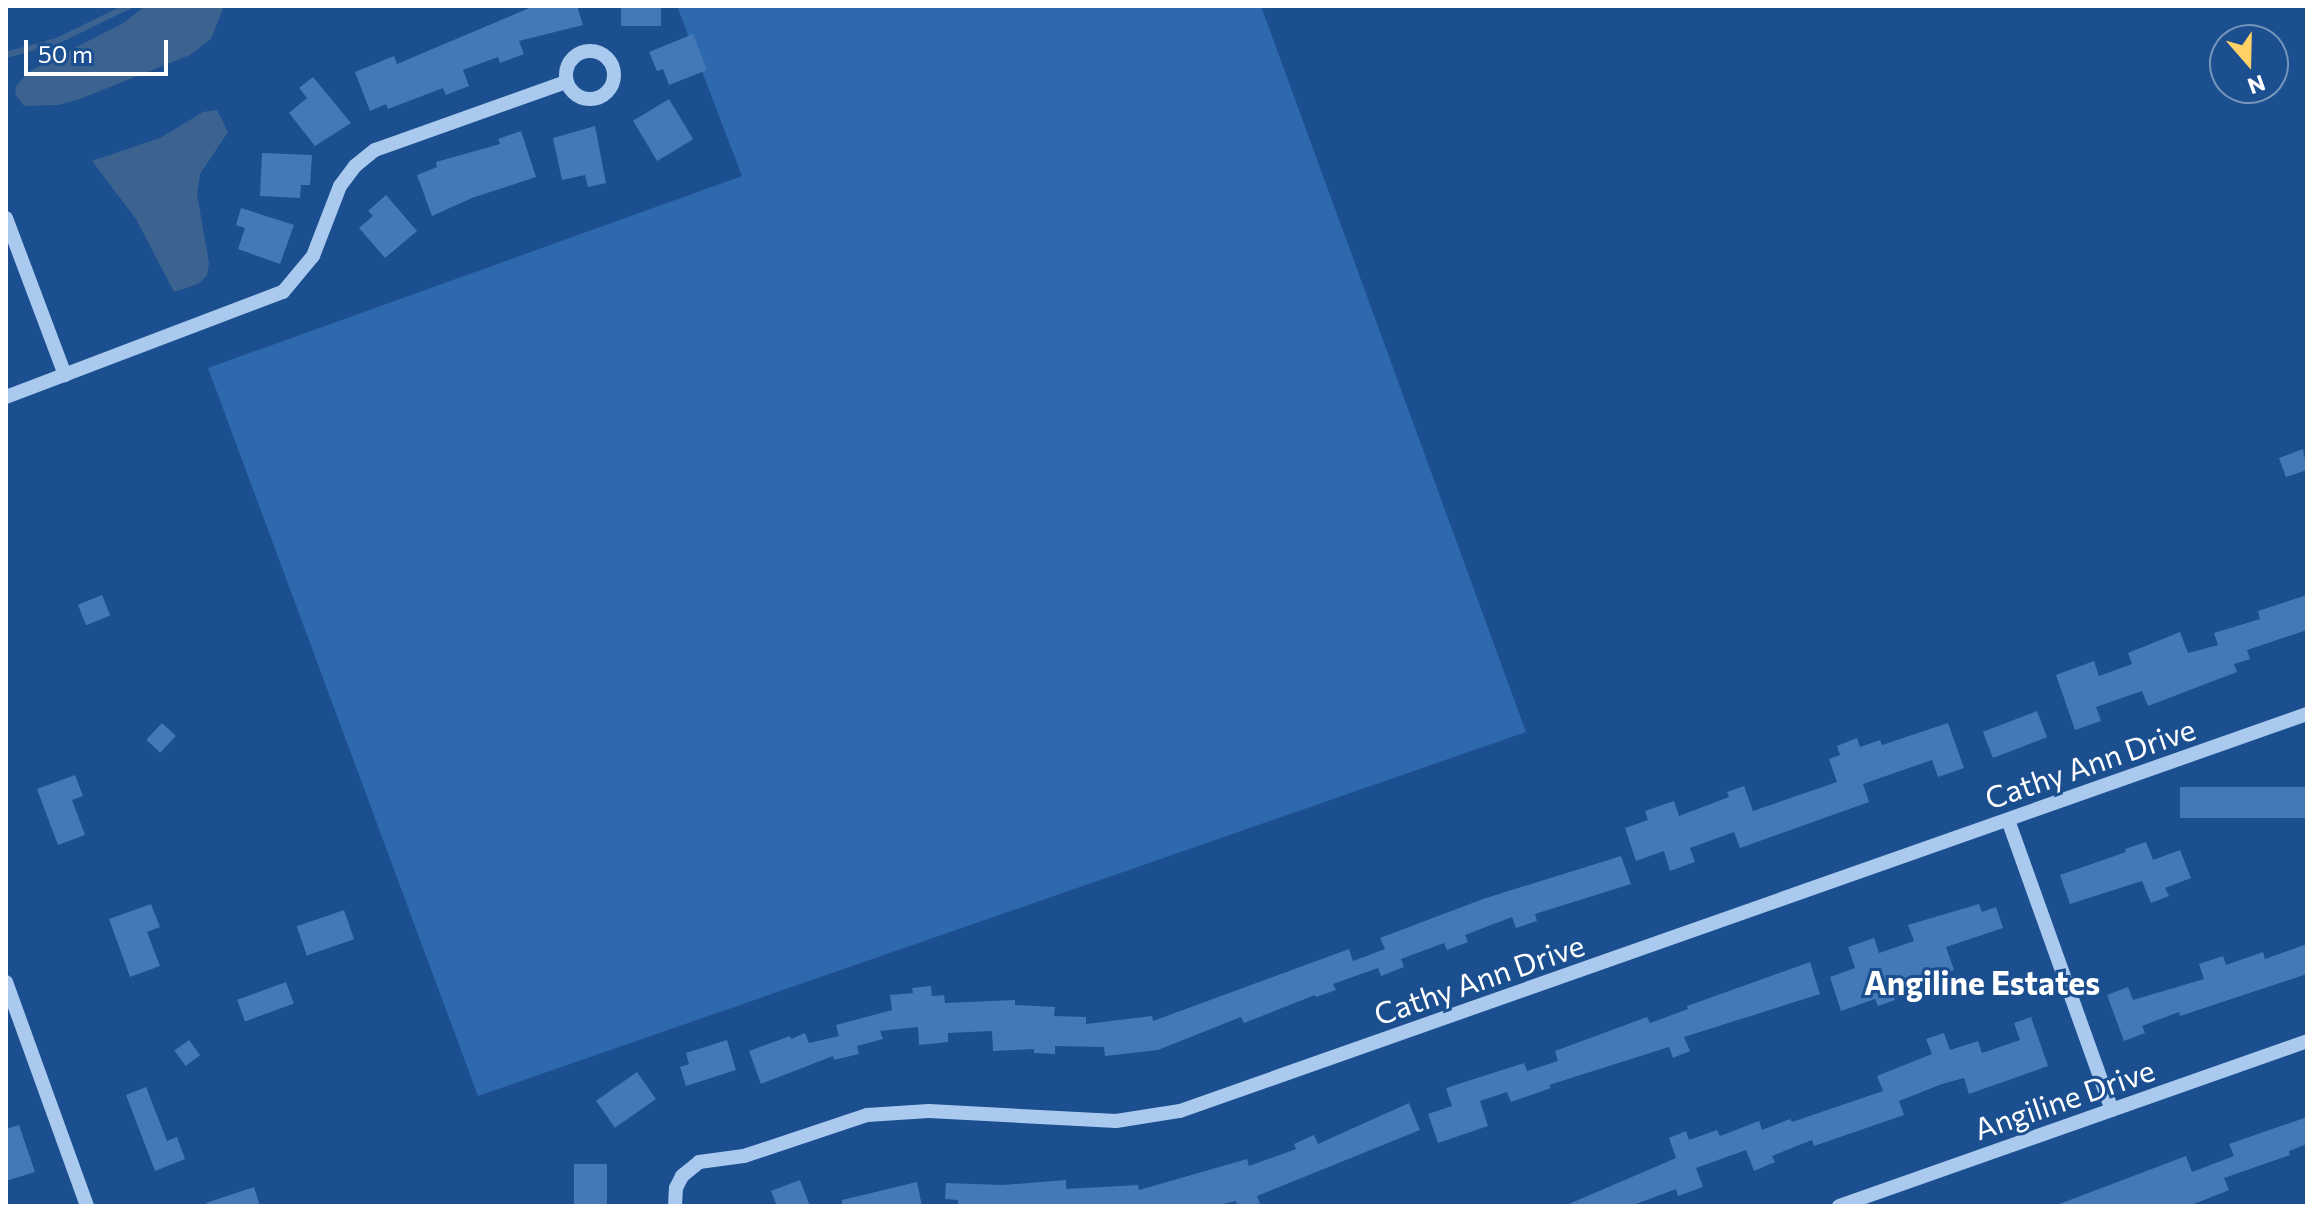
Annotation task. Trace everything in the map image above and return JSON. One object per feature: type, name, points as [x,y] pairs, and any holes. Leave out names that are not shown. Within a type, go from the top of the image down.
[{"type":"street","points":[[6,397],[283,292],[313,256],[340,186],[355,166],[375,150],[566,82]]},
{"type":"street","points":[[6,218],[65,375]]},
{"type":"street","name":"Cathy Ann Drive","points":[[675,1206],[676,1188],[682,1176],[699,1162],[744,1156],[867,1115],[929,1111],[1116,1121],[1180,1111],[2307,714]]},
{"type":"street","points":[[2008,820],[2112,1110]]},
{"type":"street","points":[[6,982],[87,1206]]},
{"type":"street","name":"Angiline Drive","points":[[1839,1206],[2307,1041]]},
{"type":"shaded area","points":[[145,6],[224,6],[211,39],[190,55],[59,105],[24,106],[15,94],[16,86],[30,71],[125,22]]},
{"type":"shaded area","points":[[677,6],[1261,6],[1526,732],[478,1096],[208,368],[742,176]]},
{"type":"shaded area","points":[[217,110],[228,132],[200,174],[197,194],[209,263],[207,276],[198,284],[174,292],[136,219],[92,161],[160,138],[203,112]]},
{"type":"building","points":[[534,6],[577,6],[583,25],[519,41],[524,54],[500,63],[498,57],[463,70],[469,86],[446,95],[443,88],[388,109],[386,104],[370,111],[355,72],[394,56],[397,64]]},
{"type":"building","points":[[621,6],[661,6],[661,26],[621,26]]},
{"type":"building","points":[[693,34],[707,70],[669,85],[663,69],[657,71],[649,52]]},
{"type":"building","points":[[313,77],[351,123],[315,146],[289,113],[307,98],[299,88]]},
{"type":"building","points":[[669,99],[693,139],[657,161],[633,121]]},
{"type":"building","points":[[595,126],[606,183],[588,187],[585,175],[562,180],[553,138]]},
{"type":"building","points":[[521,131],[536,177],[472,198],[432,216],[417,175],[437,167],[436,162],[500,144],[498,139]]},
{"type":"building","points":[[262,153],[312,155],[310,185],[301,185],[300,198],[260,196]]},
{"type":"building","points":[[386,195],[417,231],[385,258],[359,228],[373,216],[368,211]]},
{"type":"building","points":[[241,208],[294,225],[280,264],[238,249],[245,228],[236,225]]},
{"type":"building","points":[[2303,449],[2307,470],[2286,477],[2279,458]]},
{"type":"building","points":[[102,595],[110,615],[86,625],[78,605]]},
{"type":"building","points":[[2307,595],[2307,630],[2247,650],[2250,659],[2234,664],[2237,672],[2148,706],[2142,691],[2096,707],[2101,721],[2075,730],[2056,675],[2094,661],[2099,676],[2132,664],[2128,653],[2180,632],[2188,653],[2218,645],[2214,633],[2260,619],[2258,611]]},
{"type":"building","points":[[2037,711],[2047,737],[1993,758],[1983,732]]},
{"type":"building","points":[[162,723],[176,736],[160,753],[146,740]]},
{"type":"building","points":[[1948,723],[1964,768],[1938,777],[1932,760],[1863,784],[1869,802],[1740,848],[1734,832],[1690,848],[1695,862],[1670,871],[1664,851],[1636,861],[1625,828],[1648,820],[1645,811],[1674,801],[1679,816],[1729,797],[1727,792],[1744,786],[1753,811],[1837,782],[1829,759],[1840,755],[1837,746],[1857,738],[1860,747],[1880,740],[1882,745]]},
{"type":"building","points":[[75,775],[83,796],[72,800],[85,835],[58,845],[37,789]]},
{"type":"building","points":[[2180,787],[2307,787],[2307,818],[2180,818]]},
{"type":"building","points":[[2146,842],[2153,860],[2180,850],[2191,878],[2165,888],[2169,896],[2151,903],[2142,881],[2070,904],[2060,875]]},
{"type":"building","points":[[1621,856],[1631,884],[1535,914],[1537,921],[1516,928],[1512,917],[1465,935],[1468,942],[1447,950],[1444,943],[1401,959],[1404,967],[1381,976],[1378,968],[1333,984],[1336,990],[1244,1023],[1241,1017],[1158,1050],[1105,1056],[1104,1047],[1055,1046],[1055,1054],[1034,1053],[1034,1049],[993,1051],[992,1031],[948,1033],[948,1042],[919,1045],[918,1027],[880,1031],[883,1039],[857,1046],[859,1054],[834,1060],[833,1056],[761,1084],[749,1051],[805,1033],[809,1043],[839,1036],[836,1025],[892,1010],[890,995],[913,993],[912,988],[931,986],[932,996],[944,995],[945,1003],[1015,1000],[1015,1005],[1055,1007],[1054,1016],[1086,1017],[1086,1024],[1152,1016],[1153,1021],[1349,949],[1353,961],[1385,949],[1380,938],[1483,899]]},
{"type":"building","points":[[151,904],[160,927],[147,932],[160,966],[130,977],[109,919]]},
{"type":"building","points":[[1979,904],[1982,912],[1996,907],[2003,928],[1946,947],[1954,970],[1933,978],[1930,971],[1890,986],[1895,1000],[1878,1006],[1875,999],[1841,1011],[1830,977],[1855,968],[1848,947],[1874,938],[1879,953],[1914,941],[1908,925]]},
{"type":"building","points":[[344,910],[354,939],[307,956],[297,926]]},
{"type":"building","points":[[2307,944],[2307,974],[2180,1016],[2179,1012],[2142,1026],[2145,1033],[2124,1041],[2107,995],[2128,987],[2133,1000],[2204,979],[2199,964],[2223,956],[2226,965],[2263,952],[2265,959]]},
{"type":"building","points":[[1810,962],[1820,994],[1684,1037],[1690,1051],[1673,1058],[1669,1047],[1549,1085],[1551,1088],[1511,1102],[1507,1092],[1480,1101],[1488,1126],[1438,1143],[1428,1114],[1452,1106],[1446,1088],[1524,1063],[1527,1071],[1558,1061],[1555,1051],[1647,1017],[1650,1023],[1688,1009],[1687,1006]]},
{"type":"building","points":[[286,982],[294,1004],[245,1021],[237,1000]]},
{"type":"building","points":[[2031,1017],[2048,1066],[1969,1094],[1964,1078],[1942,1084],[1899,1101],[1904,1115],[1814,1146],[1812,1140],[1772,1156],[1775,1162],[1754,1171],[1746,1150],[1696,1168],[1703,1187],[1678,1196],[1676,1189],[1631,1206],[1564,1206],[1676,1158],[1669,1138],[1686,1131],[1689,1140],[1717,1130],[1720,1136],[1759,1121],[1762,1130],[1790,1119],[1792,1122],[1883,1091],[1877,1076],[1932,1054],[1926,1039],[1944,1033],[1950,1050],[1978,1041],[1982,1053],[2020,1040],[2014,1023]]},
{"type":"building","points":[[189,1040],[200,1055],[186,1066],[174,1051]]},
{"type":"building","points":[[727,1040],[736,1070],[686,1086],[680,1067],[689,1064],[686,1053]]},
{"type":"building","points":[[637,1072],[656,1099],[615,1128],[596,1101]]},
{"type":"building","points":[[146,1087],[167,1141],[177,1137],[185,1159],[155,1171],[126,1095]]},
{"type":"building","points":[[1409,1103],[1420,1130],[1257,1196],[1261,1206],[1237,1206],[1236,1201],[1215,1206],[958,1206],[958,1200],[945,1199],[946,1183],[1003,1185],[1066,1180],[1066,1189],[1138,1185],[1139,1190],[1247,1159],[1249,1166],[1296,1149],[1294,1144],[1314,1135],[1318,1144]]},
{"type":"building","points":[[2307,1117],[2307,1144],[2289,1151],[2290,1155],[2224,1178],[2229,1190],[2189,1206],[2054,1206],[2186,1156],[2192,1172],[2234,1156],[2229,1144]]},
{"type":"building","points":[[19,1125],[35,1172],[6,1181],[6,1129]]},
{"type":"building","points":[[574,1164],[607,1164],[607,1206],[574,1206]]},
{"type":"building","points":[[800,1180],[810,1206],[777,1206],[771,1191]]},
{"type":"building","points":[[917,1182],[922,1206],[842,1206],[842,1200]]},
{"type":"building","points":[[254,1187],[260,1206],[207,1206],[206,1203]]},
{"type":"waterway","points":[[6,55],[57,41],[129,6]]},
{"type":"district","name":"Angiline Estates","points":[[1982,982]]}]
